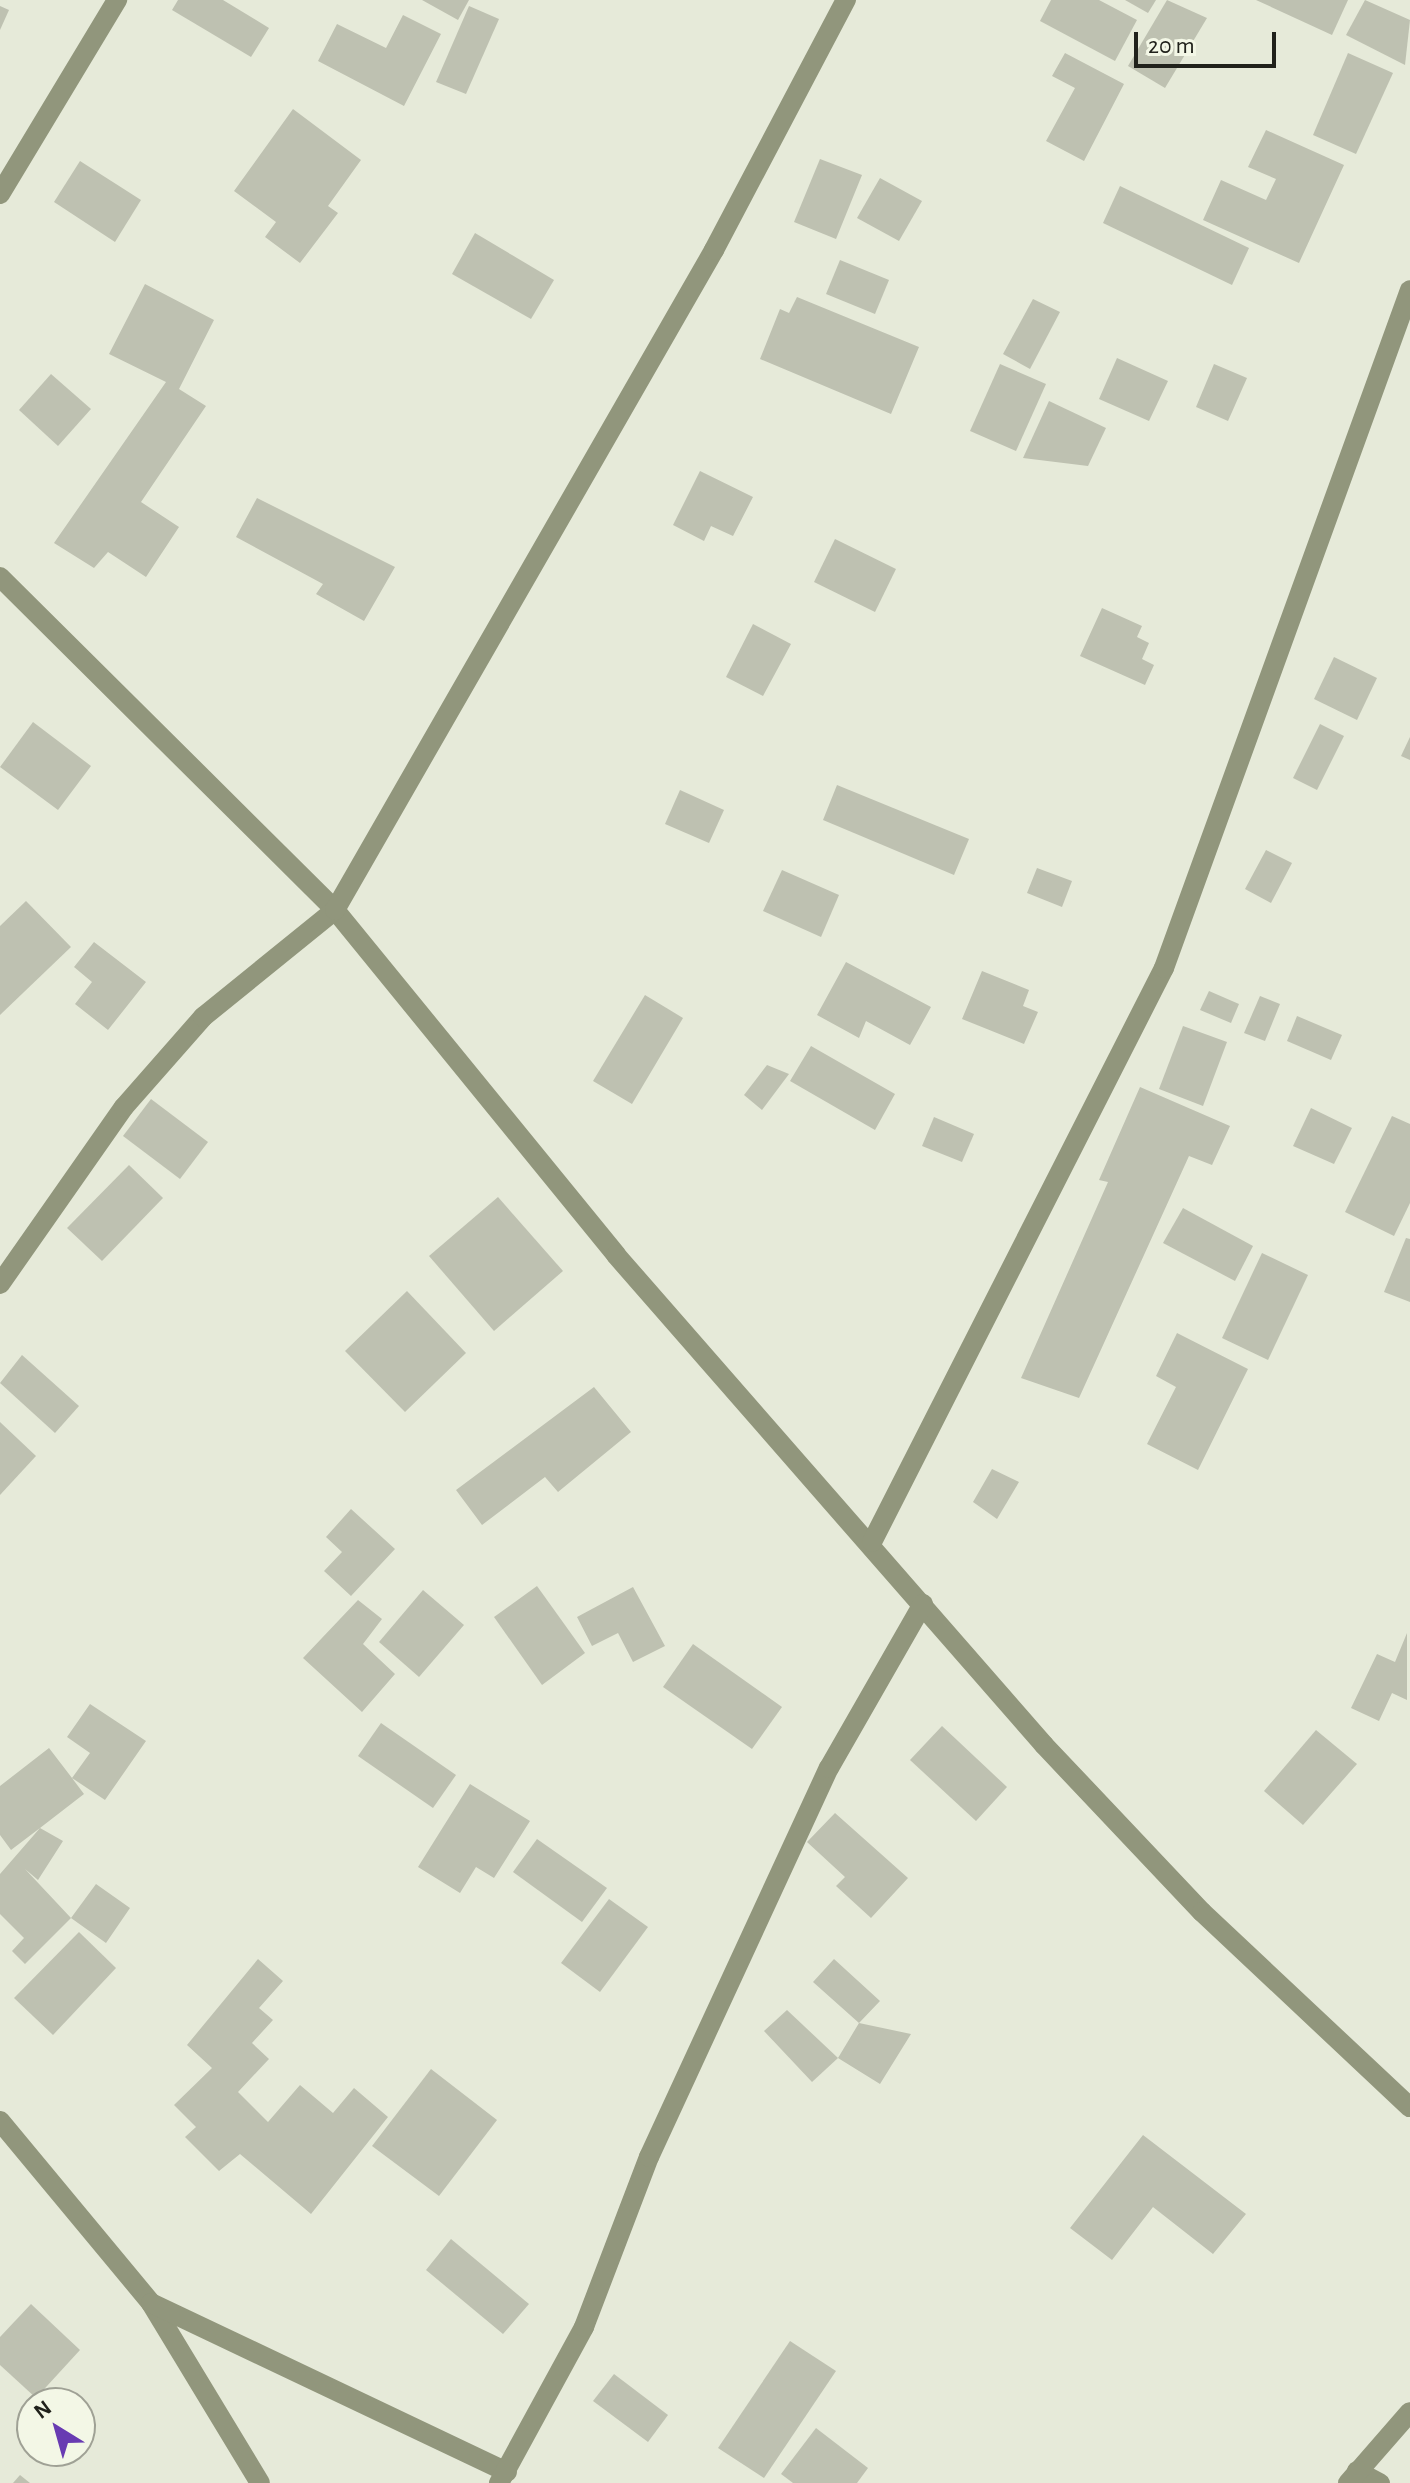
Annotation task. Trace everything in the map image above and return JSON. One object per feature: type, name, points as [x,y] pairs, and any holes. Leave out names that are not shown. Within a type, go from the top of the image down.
[{"type":"street","points":[[0,194],[117,0]]},
{"type":"street","points":[[0,1284],[124,1107],[203,1017],[335,910],[714,250],[846,0]]},
{"type":"street","points":[[872,1542],[1164,968],[1410,290]]},
{"type":"street","points":[[0,577],[335,910],[616,1255],[872,1542],[923,1604],[1202,1912],[1410,2107]]},
{"type":"street","points":[[151,2303],[503,2477],[584,2327],[649,2157],[829,1768],[923,1604]]},
{"type":"street","points":[[0,2121],[151,2303],[260,2483]]},
{"type":"street","points":[[1380,2483],[1352,2477],[1410,2412]]},
{"type":"building","points":[[178,0],[223,0],[269,28],[251,57],[172,10]]},
{"type":"building","points":[[422,0],[469,0],[458,20]]},
{"type":"building","points":[[1051,0],[1099,0],[1137,20],[1115,61],[1040,21]]},
{"type":"building","points":[[1125,0],[1156,0],[1148,13]]},
{"type":"building","points":[[1167,0],[1207,18],[1165,88],[1128,66]]},
{"type":"building","points":[[1256,0],[1348,0],[1332,35]]},
{"type":"building","points":[[1365,0],[1410,20],[1405,65],[1346,35]]},
{"type":"building","points":[[0,6],[9,10],[0,30]]},
{"type":"building","points":[[469,6],[499,19],[466,94],[436,82]]},
{"type":"building","points":[[403,15],[441,34],[404,106],[318,61],[337,24],[386,48]]},
{"type":"building","points":[[1065,53],[1124,84],[1084,161],[1046,141],[1075,88],[1052,76]]},
{"type":"building","points":[[1348,53],[1393,73],[1356,154],[1313,135]]},
{"type":"building","points":[[293,109],[361,160],[328,206],[338,213],[300,263],[265,237],[276,222],[234,191]]},
{"type":"building","points":[[1266,130],[1344,165],[1299,263],[1203,220],[1221,180],[1266,200],[1276,179],[1248,167]]},
{"type":"building","points":[[820,159],[862,175],[836,239],[794,222]]},
{"type":"building","points":[[80,161],[141,200],[115,242],[54,202]]},
{"type":"building","points":[[880,178],[922,201],[899,241],[857,218]]},
{"type":"building","points":[[1120,186],[1249,248],[1232,285],[1103,223]]},
{"type":"building","points":[[475,233],[554,280],[531,319],[452,274]]},
{"type":"building","points":[[840,260],[889,280],[875,314],[826,294]]},
{"type":"building","points":[[145,284],[214,320],[179,389],[206,406],[141,502],[179,527],[146,577],[108,552],[94,568],[54,543],[166,382],[109,354]]},
{"type":"building","points":[[797,297],[919,347],[891,414],[760,359],[780,309],[789,313]]},
{"type":"building","points":[[1033,299],[1060,312],[1030,369],[1003,354]]},
{"type":"building","points":[[1117,358],[1168,381],[1149,421],[1099,399]]},
{"type":"building","points":[[1000,364],[1046,384],[1016,451],[970,431]]},
{"type":"building","points":[[1214,364],[1247,378],[1228,421],[1196,407]]},
{"type":"building","points":[[51,374],[91,409],[58,446],[19,410]]},
{"type":"building","points":[[1049,401],[1106,428],[1088,466],[1023,458]]},
{"type":"building","points":[[700,471],[753,497],[733,536],[711,526],[704,541],[673,525]]},
{"type":"building","points":[[257,498],[395,567],[364,621],[316,594],[323,584],[236,537]]},
{"type":"building","points":[[835,539],[896,569],[875,612],[814,582]]},
{"type":"building","points":[[1102,608],[1142,626],[1137,637],[1149,643],[1142,659],[1154,665],[1145,685],[1080,656]]},
{"type":"building","points":[[753,624],[791,644],[763,696],[726,677]]},
{"type":"building","points":[[1334,657],[1377,678],[1357,720],[1314,699]]},
{"type":"building","points":[[33,722],[91,766],[58,810],[0,767]]},
{"type":"building","points":[[1320,724],[1344,736],[1317,790],[1293,778]]},
{"type":"building","points":[[1410,737],[1410,760],[1401,756]]},
{"type":"building","points":[[837,785],[969,839],[954,875],[823,820]]},
{"type":"building","points":[[680,790],[724,810],[709,843],[665,824]]},
{"type":"building","points":[[1266,850],[1292,863],[1271,903],[1245,889]]},
{"type":"building","points":[[1037,868],[1072,881],[1062,907],[1027,893]]},
{"type":"building","points":[[782,870],[839,895],[821,937],[763,911]]},
{"type":"building","points":[[26,901],[71,947],[0,1015],[0,926]]},
{"type":"building","points":[[94,942],[146,982],[108,1030],[75,1004],[92,982],[74,967]]},
{"type":"building","points":[[846,962],[931,1007],[910,1045],[866,1021],[859,1038],[817,1015]]},
{"type":"building","points":[[982,971],[1029,990],[1023,1006],[1038,1012],[1024,1044],[962,1019]]},
{"type":"building","points":[[1209,991],[1239,1004],[1231,1023],[1200,1010]]},
{"type":"building","points":[[645,995],[683,1018],[632,1104],[593,1081]]},
{"type":"building","points":[[1260,996],[1280,1004],[1265,1041],[1244,1033]]},
{"type":"building","points":[[1297,1016],[1342,1035],[1331,1060],[1287,1041]]},
{"type":"building","points":[[1183,1026],[1227,1042],[1203,1106],[1159,1089]]},
{"type":"building","points":[[811,1046],[895,1094],[875,1130],[790,1081]]},
{"type":"building","points":[[767,1065],[789,1074],[762,1110],[744,1095]]},
{"type":"building","points":[[1140,1087],[1230,1126],[1212,1165],[1189,1156],[1079,1398],[1021,1378],[1108,1182],[1099,1180]]},
{"type":"building","points":[[151,1099],[208,1142],[180,1179],[123,1136]]},
{"type":"building","points":[[1311,1108],[1352,1128],[1334,1164],[1293,1146]]},
{"type":"building","points":[[1392,1116],[1410,1124],[1410,1203],[1394,1236],[1345,1212]]},
{"type":"building","points":[[934,1117],[974,1134],[962,1162],[922,1146]]},
{"type":"building","points":[[129,1165],[163,1198],[102,1261],[67,1228]]},
{"type":"building","points":[[498,1197],[563,1271],[494,1331],[429,1256]]},
{"type":"building","points":[[1183,1208],[1253,1246],[1235,1281],[1163,1243]]},
{"type":"building","points":[[1406,1238],[1410,1239],[1410,1302],[1384,1292]]},
{"type":"building","points":[[1262,1253],[1308,1275],[1268,1360],[1222,1338]]},
{"type":"building","points":[[407,1291],[466,1353],[405,1412],[345,1351]]},
{"type":"building","points":[[1177,1333],[1248,1369],[1198,1470],[1147,1444],[1176,1387],[1156,1376]]},
{"type":"building","points":[[22,1355],[79,1406],[55,1433],[0,1383]]},
{"type":"building","points":[[594,1387],[631,1432],[558,1492],[545,1477],[482,1525],[456,1490]]},
{"type":"building","points":[[0,1422],[36,1456],[0,1495]]},
{"type":"building","points":[[992,1469],[1019,1482],[997,1519],[973,1502]]},
{"type":"building","points":[[351,1509],[395,1549],[351,1596],[324,1571],[342,1552],[326,1537]]},
{"type":"building","points":[[537,1586],[585,1653],[542,1685],[494,1617]]},
{"type":"building","points":[[633,1587],[665,1646],[633,1662],[618,1633],[592,1646],[577,1617]]},
{"type":"building","points":[[423,1590],[464,1625],[419,1677],[379,1642]]},
{"type":"building","points":[[358,1600],[382,1619],[363,1644],[395,1674],[362,1712],[303,1658]]},
{"type":"building","points":[[1407,1633],[1407,1700],[1392,1693],[1379,1721],[1351,1708],[1377,1654],[1395,1662]]},
{"type":"building","points":[[693,1644],[782,1707],[752,1749],[663,1687]]},
{"type":"building","points":[[90,1704],[146,1741],[105,1800],[72,1778],[90,1753],[67,1737]]},
{"type":"building","points":[[381,1723],[456,1775],[433,1808],[358,1756]]},
{"type":"building","points":[[942,1726],[1007,1787],[976,1821],[910,1760]]},
{"type":"building","points":[[1316,1730],[1357,1764],[1303,1825],[1264,1791]]},
{"type":"building","points":[[49,1748],[84,1794],[11,1850],[0,1835],[0,1786]]},
{"type":"building","points":[[470,1784],[530,1821],[494,1878],[476,1867],[460,1893],[418,1867]]},
{"type":"building","points":[[835,1813],[908,1878],[871,1918],[836,1886],[845,1877],[807,1842]]},
{"type":"building","points":[[40,1828],[63,1841],[38,1880],[25,1869],[71,1918],[25,1964],[12,1951],[24,1938],[0,1914],[0,1874]]},
{"type":"building","points":[[537,1839],[607,1888],[582,1922],[513,1872]]},
{"type":"building","points":[[96,1884],[130,1908],[106,1943],[71,1918]]},
{"type":"building","points":[[609,1899],[648,1927],[600,1992],[561,1963]]},
{"type":"building","points":[[79,1932],[116,1968],[53,2035],[14,1998]]},
{"type":"building","points":[[258,1959],[283,1981],[259,2008],[273,2020],[252,2043],[269,2059],[238,2092],[268,2122],[300,2085],[333,2113],[354,2088],[388,2117],[311,2214],[240,2154],[219,2171],[185,2137],[196,2127],[174,2105],[212,2068],[187,2045]]},
{"type":"building","points":[[834,1959],[880,2001],[859,2023],[813,1982]]},
{"type":"building","points":[[787,2010],[838,2058],[812,2082],[764,2031]]},
{"type":"building","points":[[859,2023],[911,2034],[880,2084],[838,2058]]},
{"type":"building","points":[[431,2069],[497,2120],[439,2196],[372,2146]]},
{"type":"building","points":[[1143,2135],[1246,2214],[1213,2254],[1153,2207],[1112,2260],[1070,2228]]},
{"type":"building","points":[[451,2239],[529,2304],[503,2334],[426,2270]]},
{"type":"building","points":[[31,2304],[80,2350],[46,2387],[24,2387],[0,2365],[0,2337]]},
{"type":"building","points":[[790,2341],[836,2371],[764,2478],[718,2448]]},
{"type":"building","points":[[614,2374],[668,2415],[648,2442],[593,2401]]},
{"type":"building","points":[[816,2428],[868,2468],[857,2483],[793,2483],[781,2474]]},
{"type":"building","points":[[20,2475],[30,2483],[13,2483]]}]
